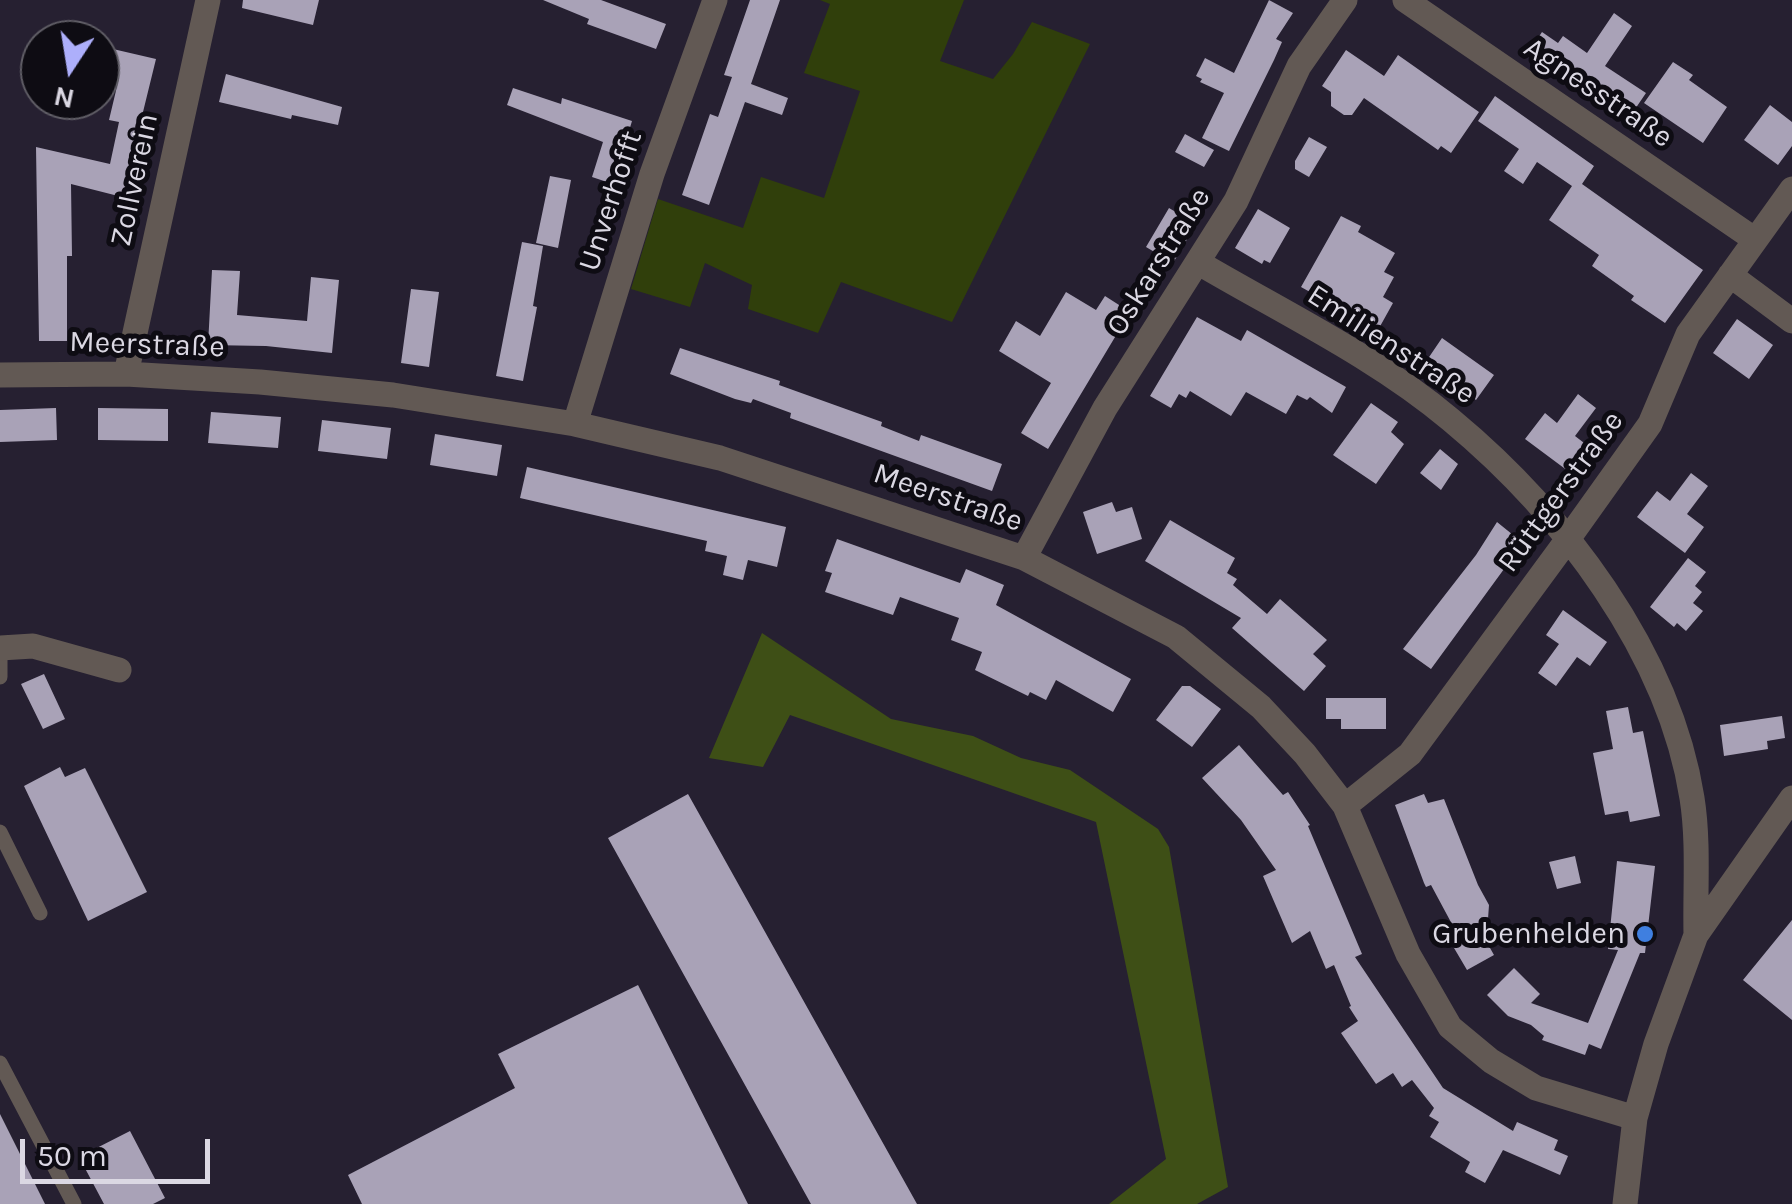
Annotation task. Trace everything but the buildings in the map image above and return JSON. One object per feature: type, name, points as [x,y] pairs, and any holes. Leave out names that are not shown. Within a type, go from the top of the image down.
[{"type":"street","name":"Zollverein","points":[[126,374],[208,0]]},
{"type":"street","name":"Unverhofft","points":[[575,424],[652,174],[714,0]]},
{"type":"street","name":"Oskarstraße","points":[[1024,558],[1104,408],[1236,201],[1300,66],[1345,0]]},
{"type":"street","name":"Agnesstraße","points":[[1405,0],[1754,239]]},
{"type":"street","name":"Rüttgerstraße","points":[[1345,806],[1410,754],[1568,539],[1650,424],[1688,334],[1792,188]]},
{"type":"street","name":"Emilienstraße","points":[[1200,263],[1379,368],[1450,418],[1509,471],[1568,539],[1617,608],[1659,687],[1679,742],[1692,800],[1696,935]]},
{"type":"street","points":[[1730,275],[1792,321]]},
{"type":"street","name":"Meerstraße","points":[[0,375],[126,374],[260,382],[394,395],[575,424],[720,458],[1024,558],[1176,637],[1261,707],[1305,754],[1345,806],[1408,954],[1450,1026],[1491,1061],[1536,1088],[1634,1118]]},
{"type":"street","points":[[0,648],[34,646],[119,670]]},
{"type":"street","points":[[1626,1204],[1634,1118],[1696,935],[1792,798]]},
{"type":"lane","points":[[0,656],[0,677]]},
{"type":"lane","points":[[0,832],[40,913]]},
{"type":"lane","points":[[0,1063],[74,1204]]},
{"type":"green space","points":[[820,0],[964,0],[940,61],[993,79],[1032,22],[1090,44],[952,322],[841,282],[818,333],[748,309],[752,285],[705,263],[690,307],[631,289],[658,199],[743,228],[761,177],[824,198],[860,91],[804,73],[830,4]]},
{"type":"green space","points":[[762,633],[891,719],[973,736],[1021,758],[1070,770],[1158,829],[1169,847],[1228,1187],[1197,1204],[1109,1204],[1166,1159],[1096,822],[790,715],[763,767],[709,758]]},
{"type":"place","name":"Grubenhelden","points":[[1645,934]]}]
